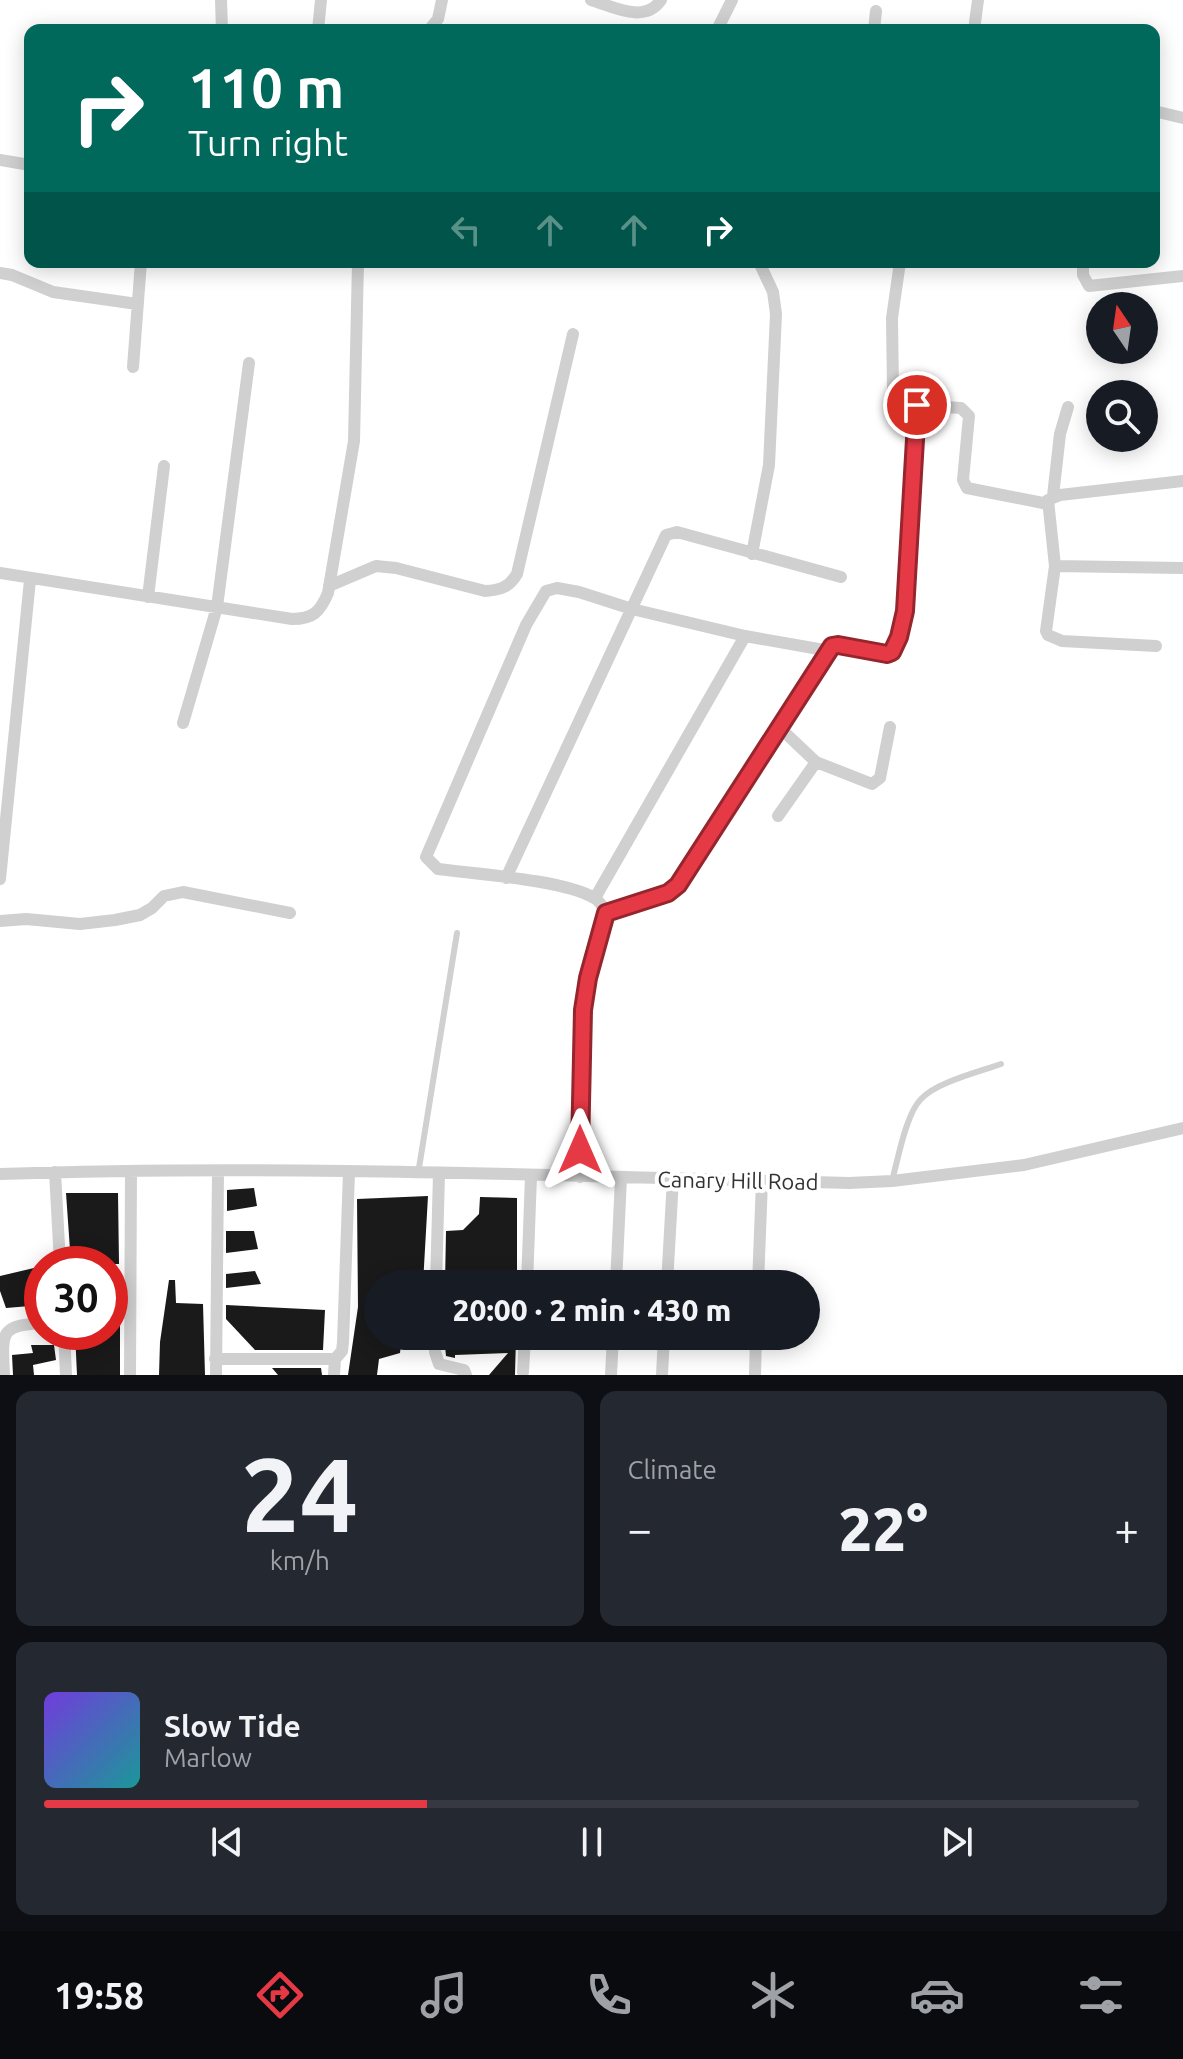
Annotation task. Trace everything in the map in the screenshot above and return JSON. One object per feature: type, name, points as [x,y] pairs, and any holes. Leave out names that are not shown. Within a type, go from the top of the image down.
[{"type":"street","points":[[221,0],[222,24]]},
{"type":"street","points":[[319,24],[321,0]]},
{"type":"street","points":[[434,24],[442,0]]},
{"type":"street","points":[[595,1],[644,13],[655,9],[661,0]]},
{"type":"street","points":[[720,24],[732,0]]},
{"type":"street","points":[[975,24],[978,0]]},
{"type":"street","points":[[875,24],[876,11]]},
{"type":"street","points":[[1160,112],[1183,118]]},
{"type":"street","points":[[0,160],[24,164]]},
{"type":"street","points":[[133,367],[140,268]]},
{"type":"street","points":[[0,573],[30,580],[304,619],[318,613],[329,586],[354,441],[358,268]]},
{"type":"street","points":[[752,554],[769,465],[776,314],[773,292],[762,268]]},
{"type":"street","points":[[899,268],[892,318],[893,391],[898,400],[917,405],[961,408],[969,416],[963,480],[967,488],[1050,500],[1183,481]]},
{"type":"street","points":[[1083,268],[1089,286],[1183,276]]},
{"type":"street","points":[[0,273],[12,275],[42,289],[137,304]]},
{"type":"street","points":[[329,586],[376,566],[396,568],[485,591],[500,590],[511,584],[517,574],[573,334]]},
{"type":"street","points":[[183,723],[217,607],[249,363]]},
{"type":"street","points":[[606,913],[668,893],[678,885],[832,646],[887,654],[892,652],[905,611],[917,405]]},
{"type":"street","points":[[1068,407],[1060,434],[1050,500],[1055,566],[1046,631],[1053,638],[1156,646]]},
{"type":"street","points":[[148,597],[164,466]]},
{"type":"street","points":[[506,878],[664,537],[677,532],[841,577]]},
{"type":"street","points":[[1055,566],[1183,568]]},
{"type":"street","points":[[0,879],[30,580]]},
{"type":"street","points":[[606,913],[595,898],[550,884],[438,869],[426,857],[526,625],[544,594],[553,588],[595,596],[632,609],[745,636],[830,651]]},
{"type":"street","points":[[595,898],[745,636]]},
{"type":"street","points":[[780,728],[816,762],[876,783],[880,778],[890,727]]},
{"type":"street","points":[[778,816],[816,762]]},
{"type":"street","points":[[0,921],[26,919],[80,924],[115,920],[140,915],[164,896],[183,892],[290,913]]},
{"type":"street","points":[[580,1177],[583,1010],[588,978],[606,913]]},
{"type":"street","name":"Canary Hill Road","points":[[0,1174],[349,1172],[849,1183],[892,1181],[1024,1165],[1183,1128]]},
{"type":"street","points":[[55,1172],[59,1246]]},
{"type":"street","points":[[130,1375],[131,1172]]},
{"type":"street","points":[[216,1375],[218,1172]]},
{"type":"street","points":[[334,1375],[335,1359],[342,1351],[343,1342],[349,1172]]},
{"type":"street","points":[[436,1270],[439,1174]]},
{"type":"street","points":[[528,1270],[531,1176]]},
{"type":"street","points":[[617,1270],[621,1178]]},
{"type":"street","points":[[668,1270],[673,1179]]},
{"type":"street","points":[[759,1270],[762,1181]]},
{"type":"street","points":[[4,1375],[4,1330],[12,1325],[24,1324]]},
{"type":"street","points":[[65,1350],[66,1375]]},
{"type":"street","points":[[435,1350],[439,1364],[458,1367],[466,1375]]},
{"type":"street","points":[[523,1372],[524,1350]]},
{"type":"street","points":[[611,1375],[612,1350]]},
{"type":"street","points":[[662,1375],[663,1350]]},
{"type":"street","points":[[755,1375],[756,1350]]},
{"type":"street","points":[[215,1359],[335,1359]]},
{"type":"lane","points":[[418,1174],[457,933]]},
{"type":"lane","points":[[892,1181],[913,1111],[921,1099],[934,1089],[1001,1064]]},
{"type":"building","points":[[254,1188],[257,1206],[227,1211],[227,1190]]},
{"type":"building","points":[[66,1193],[118,1193],[119,1246],[70,1246]]},
{"type":"building","points":[[428,1196],[424,1270],[364,1270],[364,1350],[400,1350],[400,1353],[379,1359],[377,1375],[348,1375],[358,1307],[357,1199]]},
{"type":"building","points":[[480,1197],[517,1198],[517,1270],[445,1270],[446,1231],[463,1230],[479,1214]]},
{"type":"building","points":[[226,1231],[254,1231],[258,1249],[226,1253]]},
{"type":"building","points":[[24,1270],[24,1306],[6,1308],[0,1291],[0,1276]]},
{"type":"building","points":[[255,1271],[261,1284],[226,1288],[226,1274]]},
{"type":"building","points":[[169,1280],[175,1280],[176,1303],[203,1304],[205,1375],[159,1375],[160,1342]]},
{"type":"building","points":[[226,1305],[325,1310],[323,1350],[255,1350],[226,1319]]},
{"type":"building","points":[[32,1350],[55,1350],[56,1360],[33,1365],[34,1375],[13,1375],[12,1355],[33,1353]]},
{"type":"building","points":[[76,1350],[120,1350],[120,1375],[77,1375]]},
{"type":"building","points":[[445,1350],[516,1350],[515,1375],[489,1375],[508,1353],[455,1355],[455,1358],[446,1356]]},
{"type":"building","points":[[272,1368],[321,1368],[322,1375],[278,1375]]},
{"type":"route","points":[[580,1150],[583,1010],[588,978],[606,913],[668,893],[678,885],[832,646],[887,654],[892,652],[899,637],[905,611],[917,405]]}]
